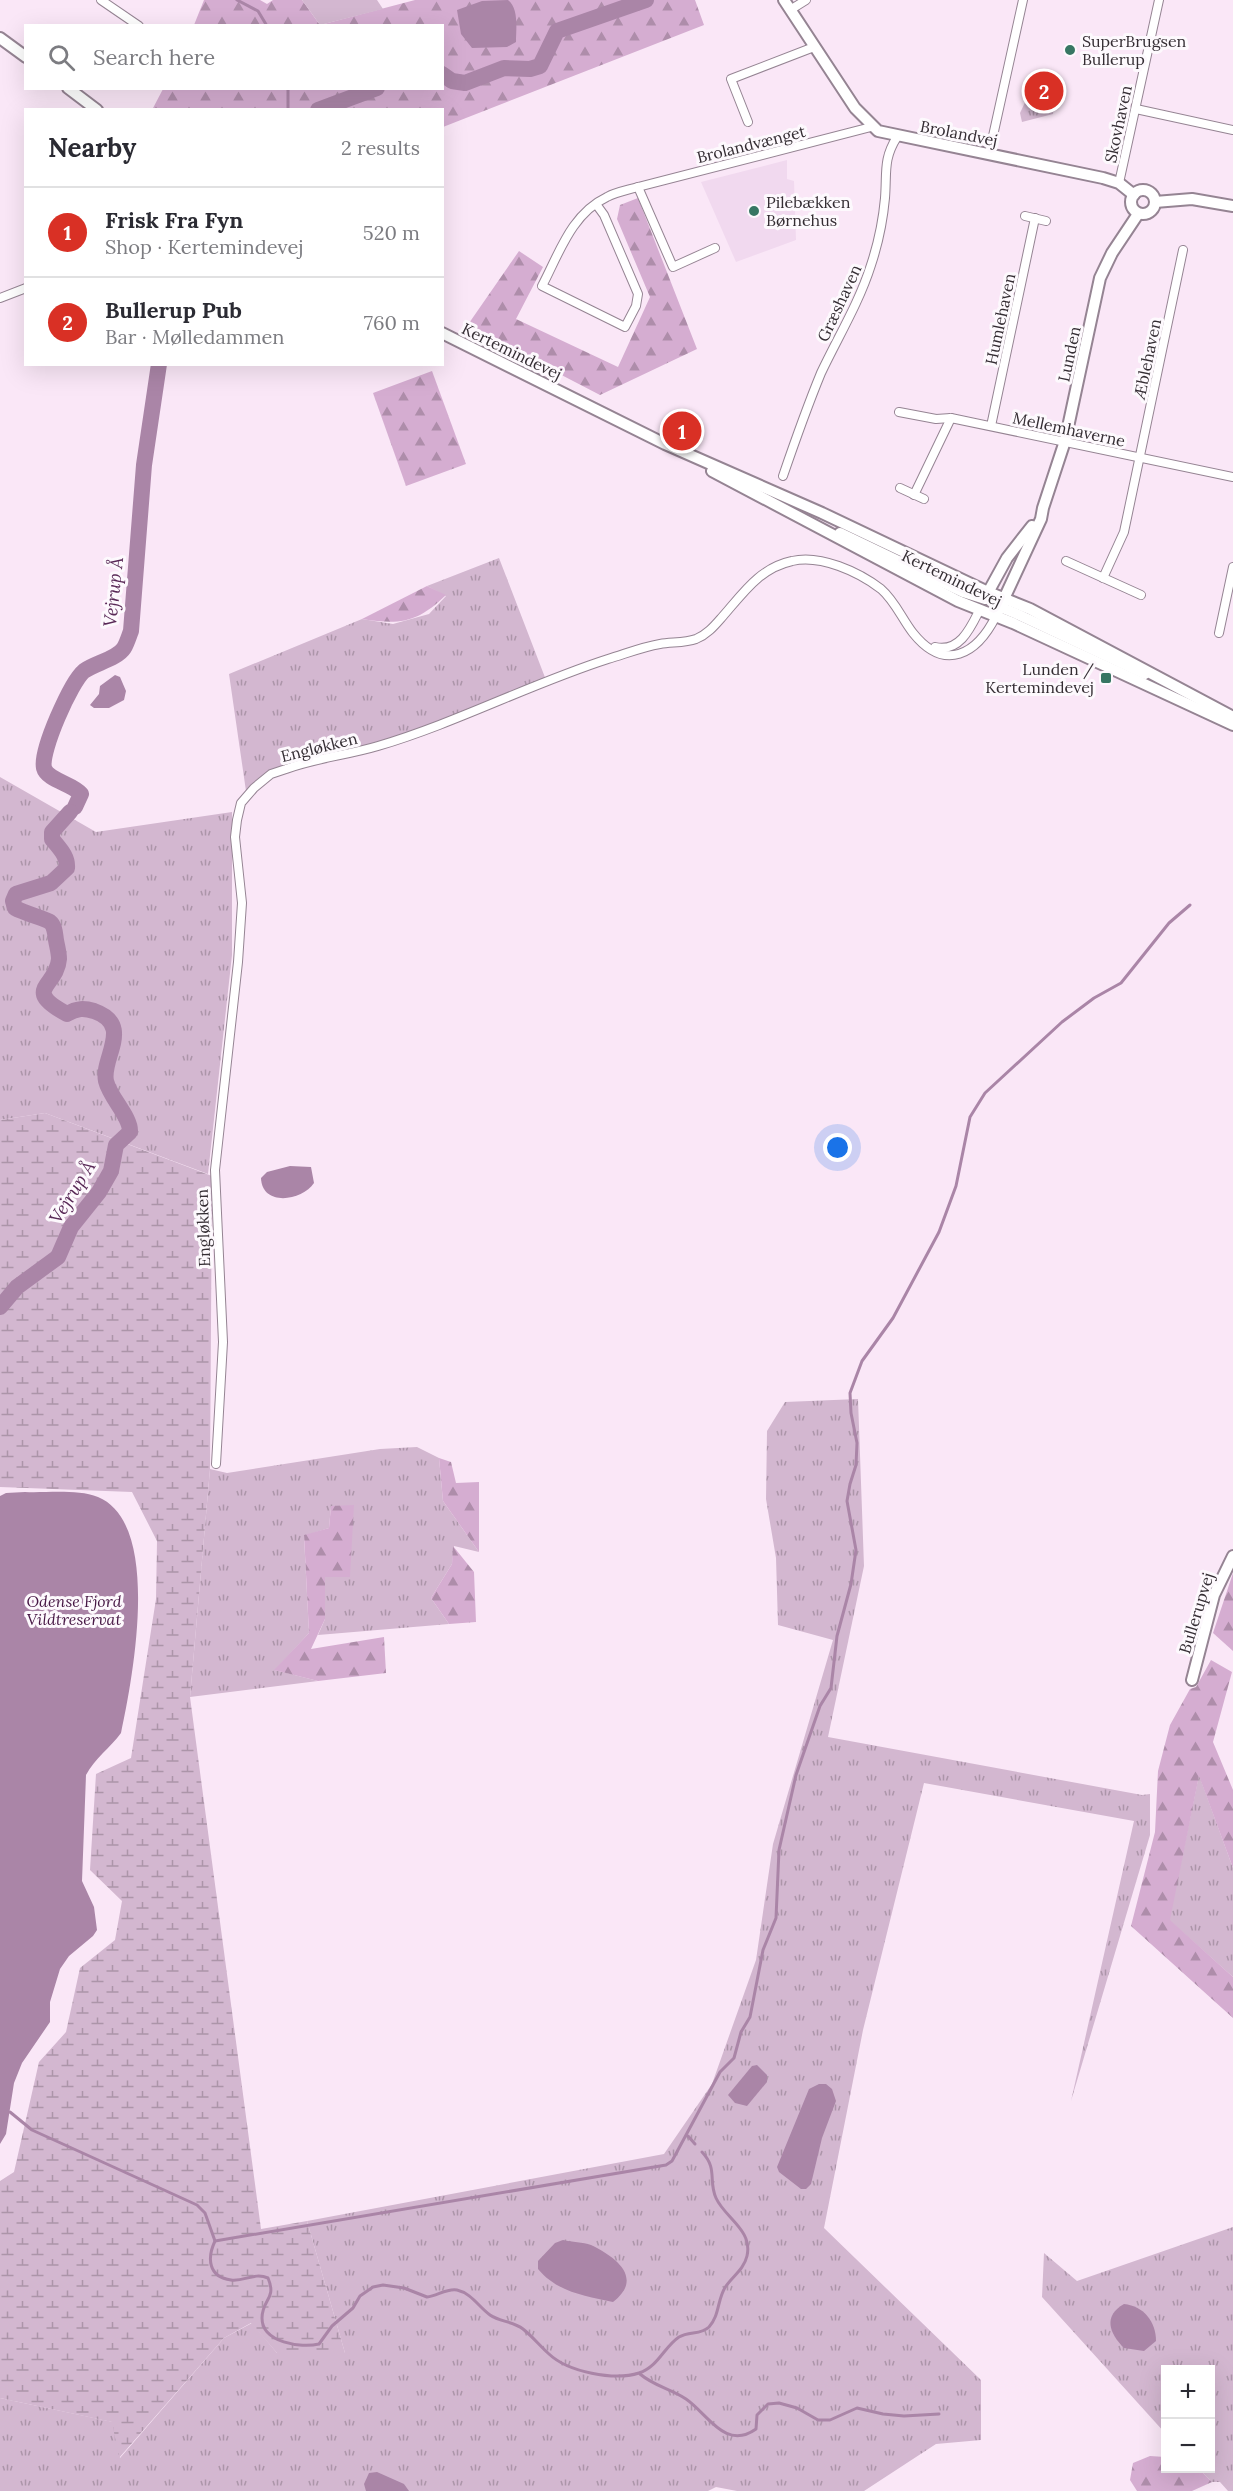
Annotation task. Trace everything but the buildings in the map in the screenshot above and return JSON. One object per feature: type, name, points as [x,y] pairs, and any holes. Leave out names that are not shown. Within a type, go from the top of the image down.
[{"type":"main road","points":[[787,5],[855,108],[871,127]]},
{"type":"main road","points":[[0,38],[24,56]]},
{"type":"main road","points":[[71,90],[94,108]]},
{"type":"main road","name":"Brolandvej","points":[[871,127],[897,136],[1119,183],[1134,195]]},
{"type":"main road","points":[[1148,191],[1155,201],[1150,213],[1138,214],[1131,202],[1137,192],[1148,191]]},
{"type":"main road","points":[[1155,201],[1192,199],[1233,206]]},
{"type":"main road","name":"Lunden","points":[[1000,607],[1041,519],[1065,441],[1100,278],[1112,253],[1138,214]]},
{"type":"main road","name":"Kertemindevej","points":[[444,334],[665,444],[958,601],[984,600],[1000,607],[1233,725]]},
{"type":"main road","name":"Kertemindevej","points":[[665,444],[822,513],[984,600],[1173,685],[1233,717]]},
{"type":"main road","name":"Lunden","points":[[984,600],[1007,558],[1028,533],[1043,508]]},
{"type":"main road","name":"Bullerupvej","points":[[1192,1680],[1214,1595],[1233,1556]]},
{"type":"street","points":[[101,0],[113,3],[136,24]]},
{"type":"street","points":[[787,5],[806,0]]},
{"type":"street","points":[[988,154],[1023,0]]},
{"type":"street","name":"Skovhaven","points":[[1119,183],[1159,0]]},
{"type":"street","points":[[748,122],[731,79],[814,47]]},
{"type":"street","points":[[1136,109],[1233,130]]},
{"type":"street","name":"Brolandvænget","points":[[596,204],[604,215],[638,294],[636,306],[625,327],[543,286],[572,228],[584,213],[596,204],[606,197],[638,187],[871,127]]},
{"type":"street","name":"Græshaven","points":[[783,476],[802,420],[872,264],[883,217],[886,161],[897,136]]},
{"type":"street","points":[[638,187],[673,267],[715,248]]},
{"type":"street","points":[[1025,216],[1046,221]]},
{"type":"street","name":"Humlehaven","points":[[991,426],[1035,218]]},
{"type":"street","name":"Æblehaven","points":[[1103,578],[1124,532],[1183,250]]},
{"type":"street","points":[[1171,263],[1180,265]]},
{"type":"street","points":[[0,298],[24,289]]},
{"type":"street","name":"Mellemhaverne","points":[[899,412],[936,419],[951,418],[1233,477]]},
{"type":"street","points":[[914,495],[951,418]]},
{"type":"street","points":[[900,488],[924,499]]},
{"type":"street","name":"Engløkken","points":[[216,1464],[223,1342],[215,1170],[238,962],[242,903],[236,837],[241,802],[271,774],[378,746],[637,650],[662,643],[694,640],[707,633],[759,576],[774,565],[801,559],[838,566],[880,589],[891,599],[913,633],[925,644],[948,655],[966,652],[982,640],[1000,607]]},
{"type":"street","points":[[1066,561],[1141,595]]},
{"type":"street","points":[[1219,633],[1233,567]]},
{"type":"street","points":[[925,644],[939,648],[959,642],[968,634],[984,600]]},
{"type":"shaded area","points":[[508,0],[514,8],[516,42],[507,47],[472,48],[461,34],[457,10],[482,1]]},
{"type":"shaded area","name":"Pilebækken Børnehus","points":[[787,160],[787,179],[794,181],[796,240],[736,262],[701,182]]},
{"type":"shaded area","points":[[115,675],[120,677],[126,691],[124,700],[109,708],[94,708],[90,705],[99,694],[100,686]]},
{"type":"shaded area","points":[[290,1166],[311,1167],[314,1183],[301,1194],[292,1197],[275,1197],[268,1194],[261,1178],[267,1172]]},
{"type":"shaded area","name":"Odense Fjord Vildtreservat","points":[[71,1492],[90,1495],[98,1497],[118,1513],[131,1538],[137,1570],[138,1606],[136,1643],[121,1733],[86,1775],[82,1881],[94,1907],[97,1930],[69,1956],[60,1969],[50,2002],[50,2022],[22,2063],[14,2083],[6,2134],[0,2144],[0,1496],[6,1493]]},
{"type":"shaded area","points":[[757,2065],[767,2075],[767,2082],[747,2106],[735,2103],[728,2095],[752,2066]]},
{"type":"shaded area","points":[[819,2084],[826,2084],[832,2089],[836,2101],[822,2138],[811,2184],[806,2189],[801,2189],[779,2172],[777,2167],[809,2089]]},
{"type":"shaded area","points":[[563,2240],[591,2245],[617,2262],[623,2269],[626,2285],[613,2302],[563,2288],[538,2269],[538,2261],[555,2243]]},
{"type":"shaded area","points":[[1124,2304],[1143,2312],[1154,2327],[1156,2341],[1144,2351],[1124,2348],[1112,2331],[1110,2325],[1113,2314]]},
{"type":"shaded area","points":[[377,2472],[404,2484],[409,2491],[366,2491],[364,2484],[369,2473]]},
{"type":"green space","points":[[204,0],[260,0],[267,4],[273,0],[302,0],[319,24],[194,24]]},
{"type":"green space","points":[[302,0],[377,0],[383,9],[324,24],[319,24]]},
{"type":"green space","points":[[415,0],[695,0],[704,25],[444,127],[444,108],[153,108],[162,90],[444,90],[444,24],[324,24]]},
{"type":"green space","points":[[1028,96],[1055,102],[1053,114],[1022,122],[1020,113]]},
{"type":"green space","points":[[638,198],[697,349],[600,395],[467,326],[519,251],[543,267],[516,319],[618,367],[650,297],[617,219],[620,205]]},
{"type":"green space","points":[[432,371],[466,464],[406,486],[373,393]]},
{"type":"green space","points":[[499,558],[546,680],[409,733],[371,744],[295,760],[261,778],[246,791],[229,674],[362,619],[393,624],[429,614],[446,596],[427,586]]},
{"type":"green space","points":[[427,586],[446,595],[417,616],[407,620],[387,622],[362,619]]},
{"type":"green space","points":[[0,777],[96,832],[232,812],[232,955],[208,1174],[45,1113],[0,1120]]},
{"type":"green space","points":[[45,1113],[212,1176],[210,1469],[190,1697],[261,2229],[307,2221],[345,2353],[277,2353],[251,2323],[224,2338],[119,2458],[112,2422],[0,2398],[0,2181],[14,2172],[39,2062],[66,2032],[80,1968],[115,1940],[122,1901],[90,1870],[96,1774],[131,1758],[156,1599],[157,1541],[132,1492],[0,1487],[0,1120]]},
{"type":"green space","points":[[858,1399],[864,1566],[828,1737],[1142,1795],[1150,1794],[1150,1835],[1071,2101],[1134,1821],[924,1783],[863,2030],[824,2228],[981,2380],[981,2440],[936,2444],[864,2491],[737,2491],[716,2487],[708,2491],[0,2491],[0,2398],[113,2422],[120,2458],[224,2338],[252,2323],[277,2353],[345,2353],[307,2221],[664,2154],[712,2084],[756,1960],[773,1844],[833,1640],[778,1625],[776,1558],[766,1499],[767,1431],[785,1402]]},
{"type":"green space","points":[[417,1447],[439,1458],[443,1501],[479,1552],[454,1546],[452,1564],[431,1598],[449,1624],[318,1635],[325,1619],[325,1576],[350,1577],[331,1506],[329,1528],[304,1536],[309,1633],[275,1670],[318,1681],[190,1697],[210,1469],[227,1473],[380,1449]]},
{"type":"green space","points":[[439,1458],[451,1462],[456,1483],[479,1482],[479,1552],[443,1501]]},
{"type":"green space","points":[[354,1505],[350,1577],[325,1577],[325,1619],[311,1649],[384,1637],[386,1673],[318,1681],[274,1670],[309,1633],[304,1535],[329,1528],[331,1506]]},
{"type":"green space","points":[[453,1546],[474,1572],[476,1622],[449,1624],[431,1598],[452,1564]]},
{"type":"green space","points":[[1233,1573],[1233,1651],[1213,1633]]},
{"type":"green space","points":[[1211,1660],[1232,1672],[1213,1742],[1233,1790],[1233,1868],[1199,1776],[1170,1920],[1233,1977],[1233,2018],[1131,1926],[1155,1832],[1158,1771],[1170,1725],[1190,1689],[1196,1687]]},
{"type":"green space","points":[[1199,1775],[1233,1868],[1233,1977],[1169,1920]]},
{"type":"green space","points":[[1233,2227],[1233,2491],[1228,2491],[1220,2482],[1212,2482],[1203,2473],[1215,2473],[1215,2365],[1161,2365],[1161,2429],[1042,2297],[1044,2253],[1077,2281]]},
{"type":"green space","points":[[1150,2456],[1161,2457],[1161,2473],[1203,2473],[1212,2482],[1192,2491],[1137,2491],[1130,2480],[1133,2463]]},
{"type":"waterway","points":[[237,0],[258,11],[266,24]]},
{"type":"waterway","name":"Vejrup Å","points":[[444,75],[452,81],[465,83],[504,68],[530,69],[540,66],[557,31],[646,0]]},
{"type":"waterway","points":[[288,90],[288,108]]},
{"type":"waterway","name":"Vejrup Å","points":[[323,108],[372,90]]},
{"type":"waterway","name":"Vejrup Å","points":[[75,807],[81,794],[50,776],[44,768],[44,759],[51,733],[78,678],[84,671],[121,652],[131,631],[144,465],[159,366]]},
{"type":"waterway","name":"Vejrup Å","points":[[0,1307],[17,1287],[58,1257],[71,1227],[99,1192],[111,1171],[116,1145],[130,1132],[127,1120],[106,1081],[113,1043],[112,1025],[106,1017],[94,1011],[84,1009],[67,1014],[46,999],[45,988],[57,968],[59,959],[54,928],[48,921],[15,908],[13,901],[16,894],[51,883],[67,868],[65,856],[52,839],[52,832],[70,812]]},
{"type":"waterway","points":[[10,2112],[32,2130],[197,2205],[205,2213],[215,2241],[666,2165],[672,2161],[720,2072],[734,2058],[741,2032],[750,2017],[763,1950],[776,1918],[779,1850],[796,1775],[820,1706],[831,1688],[837,1636],[851,1584],[856,1550],[847,1501],[856,1465],[857,1443],[850,1393],[862,1361],[893,1318],[939,1232],[956,1186],[970,1117],[985,1093],[1062,1022],[1094,998],[1121,983],[1169,923],[1190,905]]},
{"type":"waterway","points":[[688,2136],[695,2144]]},
{"type":"waterway","points":[[215,2241],[210,2260],[211,2266],[218,2275],[231,2280],[258,2276],[268,2278],[271,2290],[262,2318],[268,2333],[284,2342],[302,2345],[319,2344],[332,2326],[353,2308],[360,2296],[373,2287],[383,2285],[404,2288],[427,2297],[449,2290],[457,2290],[471,2297],[490,2315],[523,2329],[549,2354],[568,2366],[605,2375],[629,2375],[646,2370],[679,2337],[709,2327],[715,2317],[723,2291],[746,2261],[748,2247],[746,2239],[716,2198],[710,2164],[702,2152]]},
{"type":"waterway","points":[[640,2374],[686,2399],[718,2428],[735,2436],[745,2435],[756,2429],[757,2415],[768,2404],[779,2403],[797,2408],[818,2420],[830,2420],[857,2408],[904,2416],[939,2414]]},
{"type":"place","name":"SuperBrugsen Bullerup","points":[[1070,50]]},
{"type":"place","name":"Bullerup Pub","points":[[1044,91]]},
{"type":"place","name":"Pilebækken Børnehus","points":[[754,211]]},
{"type":"place","name":"Frisk Fra Fyn","points":[[682,431]]},
{"type":"place","name":"Lunden / Kertemindevej","points":[[1106,678]]}]
